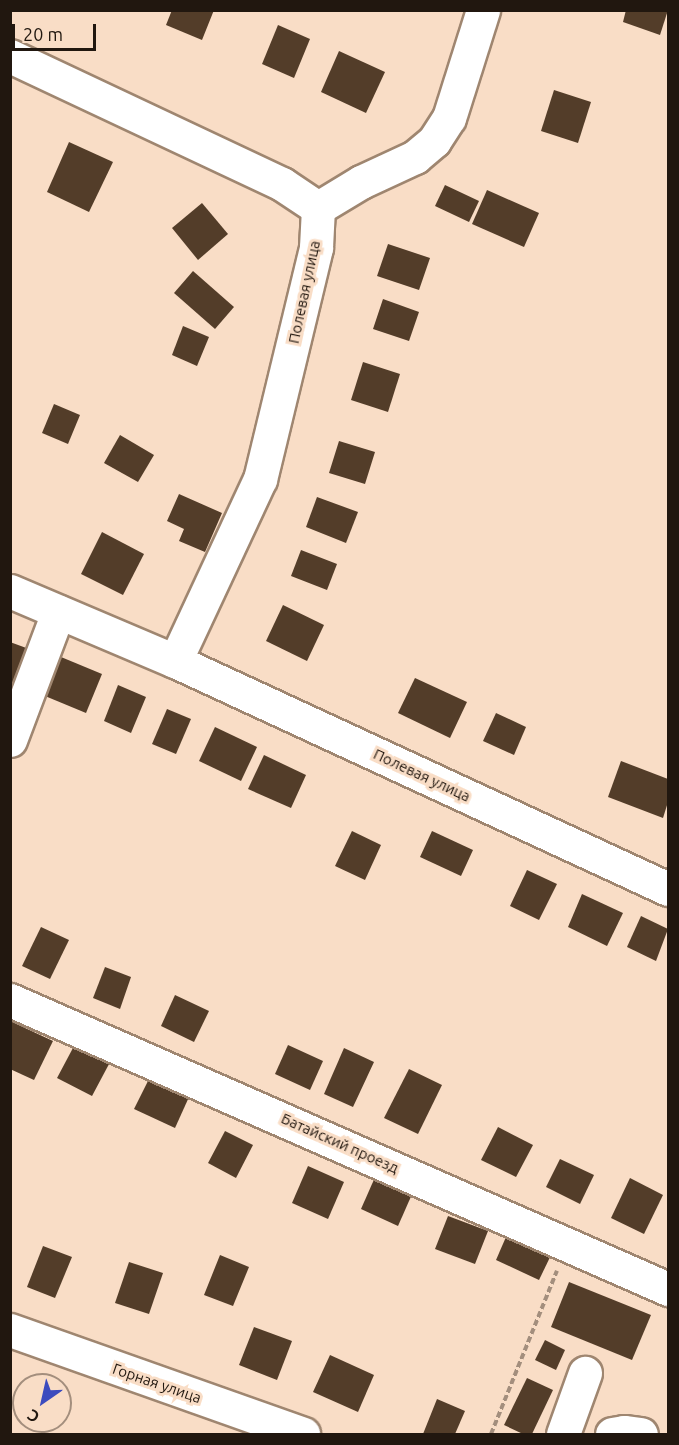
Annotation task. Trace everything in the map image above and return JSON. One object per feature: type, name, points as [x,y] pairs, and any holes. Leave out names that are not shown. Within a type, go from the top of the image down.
[{"type":"street","points":[[10,56],[282,184],[318,207],[361,182],[415,157],[434,141],[449,118],[483,10]]},
{"type":"street","name":"Полевая улица","points":[[175,662],[260,479],[316,248],[318,207]]},
{"type":"street","name":"Полевая улица","points":[[10,591],[175,662],[669,889]]},
{"type":"street","points":[[10,740],[58,612]]},
{"type":"street","name":"Батайский проезд","points":[[10,1000],[669,1288]]},
{"type":"street","name":"Горная улица","points":[[10,1330],[303,1434]]},
{"type":"street","points":[[563,1434],[585,1373]]},
{"type":"street","points":[[612,1434],[624,1432],[641,1434]]},
{"type":"path","points":[[491,1434],[568,1243]]},
{"type":"building","points":[[172,10],[214,10],[202,40],[166,25]]},
{"type":"building","points":[[626,10],[668,10],[660,35],[623,22]]},
{"type":"building","points":[[278,25],[310,39],[294,78],[262,64]]},
{"type":"building","points":[[339,51],[385,72],[366,113],[321,92]]},
{"type":"building","points":[[554,90],[591,102],[578,143],[541,131]]},
{"type":"building","points":[[69,142],[113,162],[89,212],[47,192]]},
{"type":"building","points":[[445,185],[479,201],[469,222],[435,206]]},
{"type":"building","points":[[487,190],[539,213],[524,247],[472,224]]},
{"type":"building","points":[[202,203],[228,234],[198,260],[172,228]]},
{"type":"building","points":[[388,244],[430,258],[419,290],[377,276]]},
{"type":"building","points":[[193,271],[234,307],[215,329],[174,293]]},
{"type":"building","points":[[383,299],[419,312],[409,341],[373,329]]},
{"type":"building","points":[[183,326],[209,337],[197,366],[172,355]]},
{"type":"building","points":[[363,362],[400,374],[388,412],[351,400]]},
{"type":"building","points":[[54,404],[80,415],[68,444],[42,433]]},
{"type":"building","points":[[120,435],[154,455],[138,482],[104,463]]},
{"type":"building","points":[[339,441],[375,452],[365,484],[329,473]]},
{"type":"building","points":[[179,494],[222,513],[205,552],[179,541],[184,529],[167,521]]},
{"type":"building","points":[[317,497],[358,512],[346,543],[306,527]]},
{"type":"building","points":[[102,532],[144,554],[123,595],[81,574]]},
{"type":"building","points":[[301,550],[337,564],[327,590],[291,576]]},
{"type":"building","points":[[283,605],[324,625],[307,661],[266,641]]},
{"type":"building","points":[[10,642],[29,649],[10,697]]},
{"type":"building","points":[[61,657],[102,674],[86,713],[45,696]]},
{"type":"building","points":[[415,678],[467,702],[450,738],[398,713]]},
{"type":"building","points":[[118,685],[146,697],[131,733],[104,721]]},
{"type":"building","points":[[167,709],[191,719],[176,754],[152,744]]},
{"type":"building","points":[[496,713],[526,727],[514,755],[483,741]]},
{"type":"building","points":[[215,727],[257,747],[241,781],[199,761]]},
{"type":"building","points":[[264,755],[306,775],[291,808],[248,789]]},
{"type":"building","points":[[621,761],[668,779],[668,802],[663,818],[608,797]]},
{"type":"building","points":[[352,831],[381,845],[365,880],[335,866]]},
{"type":"building","points":[[432,831],[473,850],[461,876],[420,857]]},
{"type":"building","points":[[527,870],[557,884],[539,920],[510,906]]},
{"type":"building","points":[[582,894],[623,913],[607,946],[568,927]]},
{"type":"building","points":[[641,916],[668,929],[656,961],[627,947]]},
{"type":"building","points":[[41,927],[69,940],[50,979],[22,966]]},
{"type":"building","points":[[105,967],[131,977],[120,1009],[93,998]]},
{"type":"building","points":[[175,995],[209,1011],[194,1042],[161,1026]]},
{"type":"building","points":[[10,1021],[53,1041],[34,1080],[10,1069]]},
{"type":"building","points":[[288,1045],[323,1061],[310,1090],[275,1074]]},
{"type":"building","points":[[74,1046],[109,1064],[92,1096],[57,1078]]},
{"type":"building","points":[[344,1048],[374,1062],[353,1107],[324,1094]]},
{"type":"building","points":[[409,1069],[442,1085],[418,1134],[384,1118]]},
{"type":"building","points":[[149,1079],[189,1097],[175,1128],[134,1109]]},
{"type":"building","points":[[498,1127],[533,1145],[516,1177],[481,1160]]},
{"type":"building","points":[[225,1131],[253,1145],[236,1178],[208,1163]]},
{"type":"building","points":[[560,1159],[594,1175],[580,1204],[546,1187]]},
{"type":"building","points":[[308,1166],[344,1182],[328,1219],[292,1203]]},
{"type":"building","points":[[376,1175],[413,1192],[398,1226],[361,1209]]},
{"type":"building","points":[[630,1178],[663,1195],[644,1234],[611,1218]]},
{"type":"building","points":[[448,1216],[488,1231],[475,1264],[435,1249]]},
{"type":"building","points":[[509,1230],[553,1251],[539,1280],[496,1260]]},
{"type":"building","points":[[43,1246],[72,1257],[55,1298],[27,1287]]},
{"type":"building","points":[[220,1255],[249,1267],[233,1306],[204,1295]]},
{"type":"building","points":[[129,1262],[163,1273],[149,1314],[115,1303]]},
{"type":"building","points":[[569,1282],[651,1315],[632,1360],[551,1327]]},
{"type":"building","points":[[254,1327],[292,1341],[277,1380],[239,1365]]},
{"type":"building","points":[[545,1340],[565,1350],[556,1370],[535,1360]]},
{"type":"building","points":[[330,1355],[374,1375],[358,1412],[313,1392]]},
{"type":"building","points":[[527,1378],[553,1390],[532,1434],[523,1434],[504,1425]]},
{"type":"building","points":[[437,1399],[465,1411],[455,1434],[423,1434]]}]
